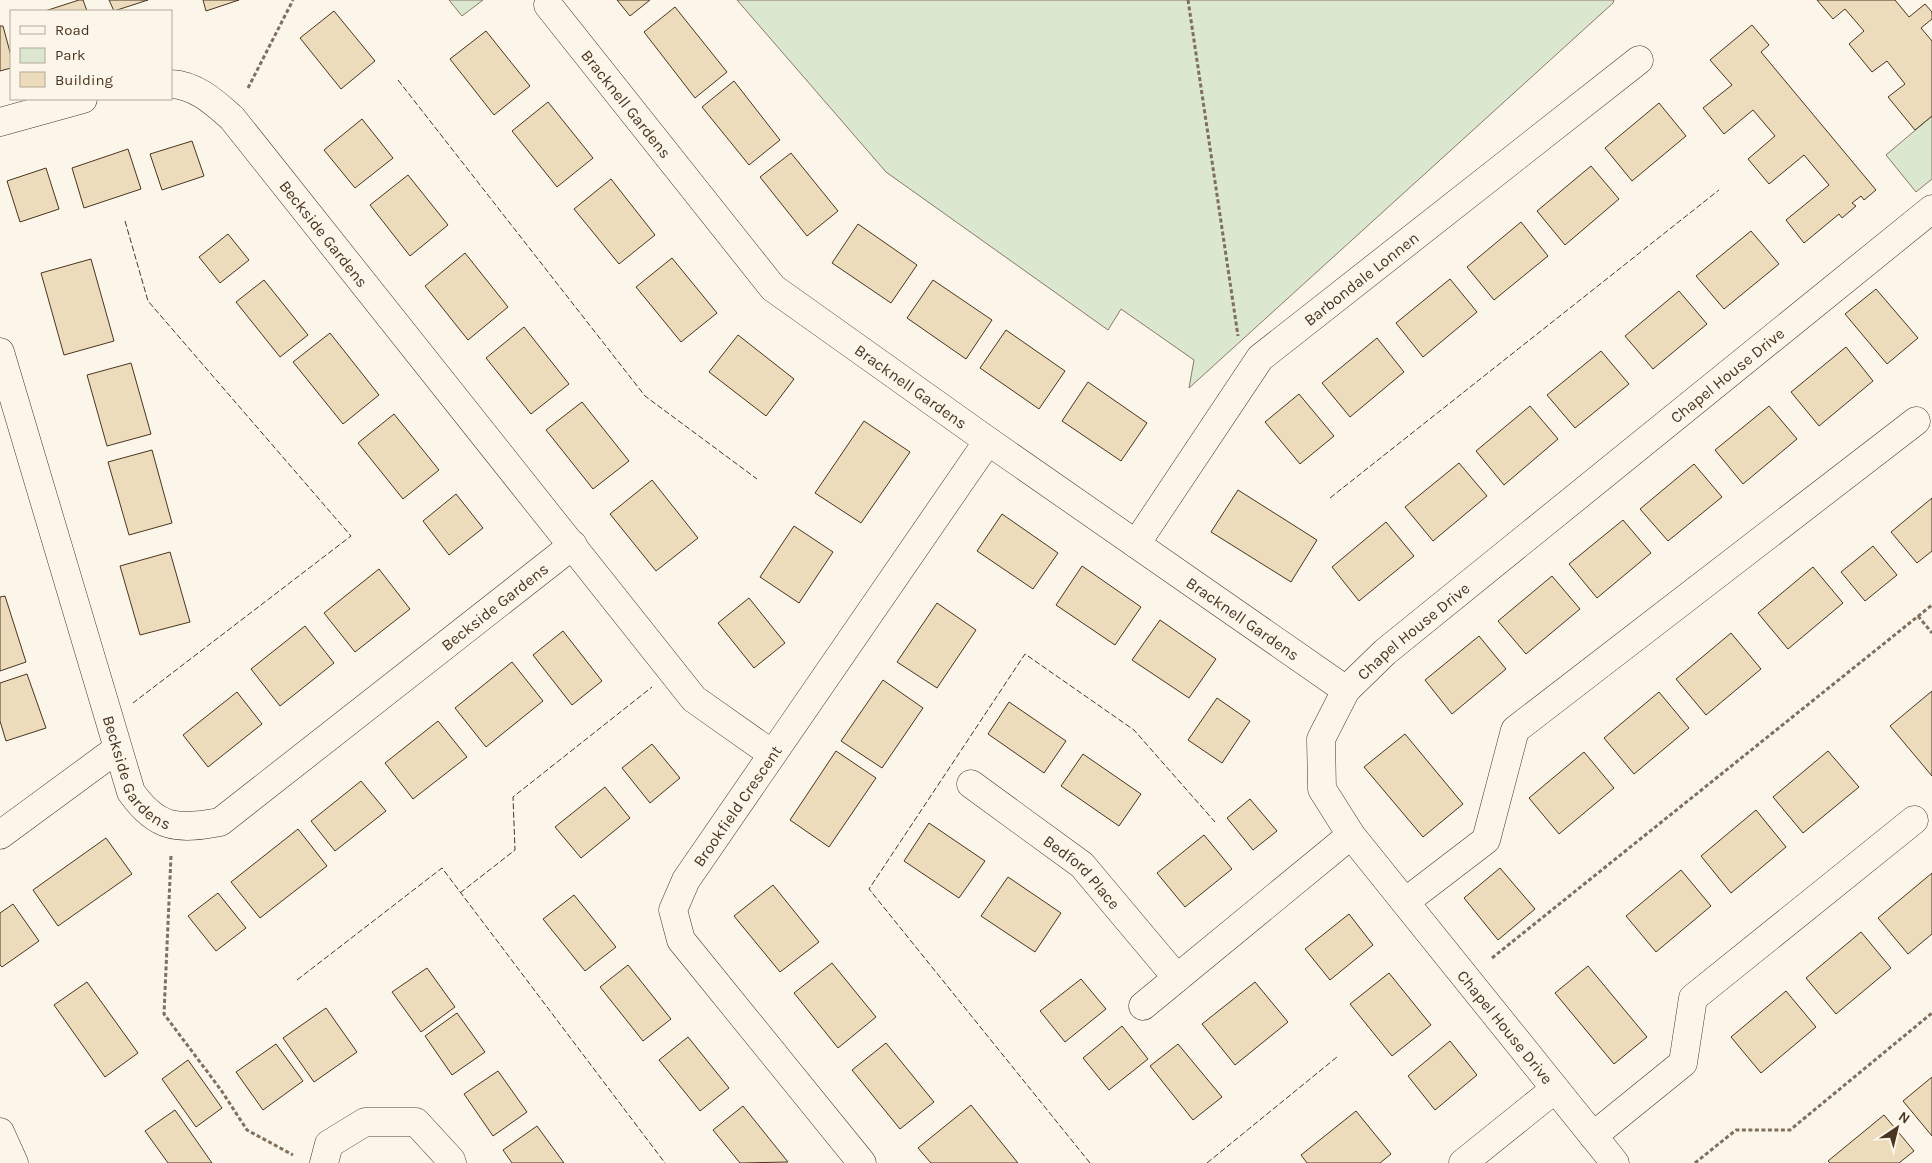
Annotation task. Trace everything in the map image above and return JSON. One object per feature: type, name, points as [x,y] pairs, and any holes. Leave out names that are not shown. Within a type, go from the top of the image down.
[{"type":"main road","name":"Bracknell Gardens","points":[[548,5],[773,288],[988,441],[1346,690]]},
{"type":"main road","name":"Barbondale Lonnen","points":[[1136,544],[1260,358],[1639,60]]},
{"type":"main road","name":"Beckside Gardens","points":[[172,84],[178,84],[208,97],[232,118],[694,699],[772,754]]},
{"type":"main road","points":[[0,122],[80,100]]},
{"type":"main road","name":"Chapel House Drive","points":[[1615,1163],[1351,835],[1322,789],[1321,739],[1346,690],[1384,652],[1932,209]]},
{"type":"main road","name":"Beckside Gardens","points":[[0,352],[131,792],[141,806],[155,818],[172,825],[193,828],[220,822],[573,545]]},
{"type":"main road","points":[[1405,902],[1486,840],[1515,730],[1916,421]]},
{"type":"main road","name":"Brookfield Crescent","points":[[862,1163],[681,940],[673,910],[686,880],[988,441]]},
{"type":"main road","points":[[0,835],[117,749]]},
{"type":"main road","name":"Bedford Place","points":[[971,784],[1082,865],[1177,978]]},
{"type":"main road","points":[[1593,1136],[1683,1063],[1693,998],[1914,820]]},
{"type":"main road","points":[[1143,1006],[1351,835]]},
{"type":"main road","points":[[1463,1163],[1555,1089]]},
{"type":"main road","points":[[312,1161],[329,1144],[365,1122],[416,1122],[452,1163]]},
{"type":"main road","points":[[0,1132],[14,1163]]},
{"type":"path","points":[[232,118],[293,0]]},
{"type":"path","points":[[1188,0],[1245,381]]},
{"type":"path","points":[[1466,979],[1932,605]]},
{"type":"path","points":[[1918,616],[1932,632]]},
{"type":"path","points":[[172,825],[164,1014],[221,1090],[247,1130],[312,1161]]},
{"type":"path","points":[[1695,1163],[1736,1130],[1790,1130],[1932,1013]]},
{"type":"green space","points":[[449,0],[483,0],[462,16]]},
{"type":"green space","points":[[737,0],[1614,0],[1613,3],[1189,388],[1194,360],[1121,309],[1108,330],[886,172]]},
{"type":"green space","points":[[1932,116],[1932,179],[1916,192],[1886,155]]},
{"type":"building","points":[[83,0],[87,10],[48,10]]},
{"type":"building","points":[[109,0],[148,0],[117,10],[114,10]]},
{"type":"building","points":[[203,0],[239,0],[206,11]]},
{"type":"building","points":[[617,0],[650,0],[630,16]]},
{"type":"building","points":[[1817,0],[1895,0],[1909,17],[1925,4],[1932,12],[1932,19],[1921,28],[1932,41],[1932,116],[1915,130],[1888,97],[1905,84],[1887,61],[1872,72],[1849,44],[1864,31],[1845,9],[1833,19]]},
{"type":"building","points":[[675,7],[727,72],[695,98],[644,32]]},
{"type":"building","points":[[334,11],[375,61],[341,89],[300,38]]},
{"type":"building","points":[[1752,25],[1769,45],[1761,52],[1876,190],[1864,200],[1861,196],[1852,203],[1856,206],[1842,218],[1839,214],[1804,243],[1786,220],[1829,185],[1804,155],[1769,184],[1748,159],[1775,136],[1753,110],[1724,134],[1703,108],[1732,85],[1710,60]]},
{"type":"building","points":[[0,26],[3,26],[10,52],[10,68],[0,71]]},
{"type":"building","points":[[486,31],[530,86],[494,115],[450,59]]},
{"type":"building","points":[[734,81],[780,140],[749,165],[702,107]]},
{"type":"building","points":[[548,102],[593,158],[557,187],[512,131]]},
{"type":"building","points":[[1659,103],[1686,136],[1632,181],[1605,148]]},
{"type":"building","points":[[362,119],[393,158],[355,188],[324,150]]},
{"type":"building","points":[[192,141],[204,176],[162,190],[150,154]]},
{"type":"building","points":[[128,149],[141,189],[84,208],[72,168]]},
{"type":"building","points":[[791,153],[838,211],[807,236],[760,177]]},
{"type":"building","points":[[1591,166],[1619,199],[1565,245],[1537,211]]},
{"type":"building","points":[[46,168],[59,209],[20,222],[7,181]]},
{"type":"building","points":[[408,175],[448,225],[410,256],[370,205]]},
{"type":"building","points":[[611,179],[655,235],[619,264],[574,209]]},
{"type":"building","points":[[1521,222],[1548,256],[1494,300],[1467,267]]},
{"type":"building","points":[[858,224],[917,265],[891,303],[832,263]]},
{"type":"building","points":[[1751,231],[1779,264],[1724,309],[1696,276]]},
{"type":"building","points":[[228,234],[249,260],[220,283],[199,257]]},
{"type":"building","points":[[465,253],[508,307],[468,340],[425,286]]},
{"type":"building","points":[[672,258],[717,313],[681,342],[636,287]]},
{"type":"building","points":[[91,259],[114,341],[64,355],[41,273]]},
{"type":"building","points":[[1450,279],[1477,312],[1423,357],[1396,323]]},
{"type":"building","points":[[264,280],[308,335],[280,357],[236,302]]},
{"type":"building","points":[[933,280],[992,320],[966,359],[907,318]]},
{"type":"building","points":[[1876,289],[1918,338],[1887,364],[1845,314]]},
{"type":"building","points":[[1679,291],[1707,324],[1653,369],[1625,336]]},
{"type":"building","points":[[524,327],[569,384],[531,414],[486,358]]},
{"type":"building","points":[[1006,330],[1065,371],[1039,409],[980,368]]},
{"type":"building","points":[[330,333],[379,395],[343,424],[293,362]]},
{"type":"building","points":[[738,335],[794,379],[766,416],[709,372]]},
{"type":"building","points":[[1377,338],[1404,372],[1350,417],[1322,383]]},
{"type":"building","points":[[1846,347],[1873,381],[1819,426],[1791,392]]},
{"type":"building","points":[[1601,351],[1629,384],[1575,428],[1547,395]]},
{"type":"building","points":[[131,363],[151,434],[107,446],[87,375]]},
{"type":"building","points":[[1088,382],[1147,423],[1121,461],[1062,421]]},
{"type":"building","points":[[1299,394],[1334,436],[1300,464],[1265,422]]},
{"type":"building","points":[[582,402],[629,461],[593,489],[546,430]]},
{"type":"building","points":[[1530,406],[1558,439],[1504,485],[1476,451]]},
{"type":"building","points":[[1769,406],[1797,439],[1743,484],[1715,450]]},
{"type":"building","points":[[394,414],[439,470],[403,499],[358,443]]},
{"type":"building","points":[[864,421],[910,452],[861,523],[815,493]]},
{"type":"building","points":[[152,450],[172,523],[129,535],[108,462]]},
{"type":"building","points":[[1459,463],[1487,496],[1433,541],[1405,507]]},
{"type":"building","points":[[1694,464],[1722,497],[1668,541],[1640,509]]},
{"type":"building","points":[[652,480],[698,538],[656,571],[610,514]]},
{"type":"building","points":[[1238,490],[1317,540],[1291,582],[1211,532]]},
{"type":"building","points":[[456,494],[483,528],[449,555],[423,521]]},
{"type":"building","points":[[1932,498],[1932,551],[1917,563],[1891,532]]},
{"type":"building","points":[[1002,514],[1058,553],[1033,589],[977,551]]},
{"type":"building","points":[[1623,520],[1651,553],[1597,598],[1569,564]]},
{"type":"building","points":[[1386,522],[1414,556],[1359,601],[1332,567]]},
{"type":"building","points":[[794,526],[833,552],[799,603],[760,577]]},
{"type":"building","points":[[1873,546],[1897,575],[1865,601],[1841,572]]},
{"type":"building","points":[[170,552],[190,622],[140,635],[120,566]]},
{"type":"building","points":[[1082,566],[1141,607],[1115,645],[1056,605]]},
{"type":"building","points":[[1813,567],[1843,603],[1788,649],[1758,613]]},
{"type":"building","points":[[379,569],[410,609],[355,652],[324,613]]},
{"type":"building","points":[[1552,576],[1580,609],[1526,654],[1498,621]]},
{"type":"building","points":[[5,596],[26,662],[0,671],[0,597]]},
{"type":"building","points":[[749,598],[785,643],[754,668],[718,623]]},
{"type":"building","points":[[937,603],[976,630],[937,688],[897,662]]},
{"type":"building","points":[[1160,620],[1216,659],[1189,698],[1132,660]]},
{"type":"building","points":[[305,626],[334,663],[280,706],[251,669]]},
{"type":"building","points":[[563,631],[602,681],[572,705],[533,655]]},
{"type":"building","points":[[1731,633],[1761,669],[1706,715],[1676,679]]},
{"type":"building","points":[[1479,636],[1506,669],[1452,714],[1425,680]]},
{"type":"building","points":[[512,662],[543,701],[486,747],[455,708]]},
{"type":"building","points":[[27,674],[46,728],[6,741],[0,721],[0,683]]},
{"type":"building","points":[[883,680],[923,708],[882,768],[841,741]]},
{"type":"building","points":[[1932,691],[1932,776],[1890,726]]},
{"type":"building","points":[[237,692],[262,724],[208,767],[183,735]]},
{"type":"building","points":[[1659,692],[1689,728],[1634,774],[1604,738]]},
{"type":"building","points":[[1217,698],[1250,721],[1222,763],[1188,740]]},
{"type":"building","points":[[1009,702],[1066,741],[1044,773],[988,734]]},
{"type":"building","points":[[438,721],[467,757],[413,799],[385,763]]},
{"type":"building","points":[[1405,734],[1463,804],[1423,837],[1364,767]]},
{"type":"building","points":[[652,744],[680,778],[650,803],[622,768]]},
{"type":"building","points":[[836,751],[876,778],[829,847],[790,820]]},
{"type":"building","points":[[1828,751],[1859,787],[1803,833],[1773,797]]},
{"type":"building","points":[[1584,752],[1614,788],[1559,834],[1529,798]]},
{"type":"building","points":[[1083,754],[1141,794],[1119,826],[1061,786]]},
{"type":"building","points":[[361,781],[386,811],[335,851],[311,821]]},
{"type":"building","points":[[605,787],[630,818],[581,858],[555,827]]},
{"type":"building","points":[[1250,799],[1277,831],[1253,850],[1227,818]]},
{"type":"building","points":[[1756,810],[1786,847],[1731,893],[1701,856]]},
{"type":"building","points":[[929,823],[985,861],[959,898],[904,861]]},
{"type":"building","points":[[298,829],[327,866],[260,918],[231,882]]},
{"type":"building","points":[[1204,835],[1232,869],[1185,907],[1157,873]]},
{"type":"building","points":[[106,838],[132,874],[58,926],[33,890]]},
{"type":"building","points":[[1500,868],[1535,909],[1498,940],[1464,898]]},
{"type":"building","points":[[1681,870],[1711,906],[1656,952],[1626,916]]},
{"type":"building","points":[[1932,873],[1932,934],[1908,954],[1878,918]]},
{"type":"building","points":[[1008,877],[1061,913],[1035,952],[981,916]]},
{"type":"building","points":[[773,885],[819,942],[780,972],[734,916]]},
{"type":"building","points":[[218,893],[246,928],[216,951],[188,916]]},
{"type":"building","points":[[574,895],[616,947],[585,971],[543,919]]},
{"type":"building","points":[[13,904],[39,941],[2,967],[0,965],[0,913]]},
{"type":"building","points":[[1349,914],[1373,945],[1330,980],[1305,949]]},
{"type":"building","points":[[1861,932],[1891,968],[1836,1014],[1806,978]]},
{"type":"building","points":[[832,963],[876,1017],[838,1048],[794,993]]},
{"type":"building","points":[[628,965],[671,1019],[643,1041],[600,987]]},
{"type":"building","points":[[1588,966],[1647,1037],[1614,1064],[1555,993]]},
{"type":"building","points":[[427,968],[455,1007],[421,1032],[392,992]]},
{"type":"building","points":[[1389,973],[1431,1025],[1392,1056],[1350,1004]]},
{"type":"building","points":[[1081,979],[1106,1009],[1065,1042],[1040,1011]]},
{"type":"building","points":[[87,982],[138,1053],[105,1077],[54,1005]]},
{"type":"building","points":[[1255,982],[1288,1022],[1235,1065],[1202,1024]]},
{"type":"building","points":[[1786,991],[1816,1027],[1761,1073],[1731,1037]]},
{"type":"building","points":[[326,1008],[357,1052],[314,1082],[283,1038]]},
{"type":"building","points":[[457,1013],[485,1052],[452,1075],[425,1036]]},
{"type":"building","points":[[1122,1026],[1148,1059],[1109,1090],[1083,1058]]},
{"type":"building","points":[[688,1037],[729,1088],[700,1111],[659,1060]]},
{"type":"building","points":[[1450,1041],[1477,1075],[1435,1110],[1408,1076]]},
{"type":"building","points":[[886,1043],[934,1102],[900,1129],[852,1070]]},
{"type":"building","points":[[276,1044],[303,1081],[263,1110],[236,1072]]},
{"type":"building","points":[[1178,1044],[1222,1097],[1193,1120],[1150,1066]]},
{"type":"building","points":[[188,1060],[222,1108],[196,1127],[162,1079]]},
{"type":"building","points":[[498,1071],[527,1112],[493,1136],[464,1094]]},
{"type":"building","points":[[1932,1077],[1932,1136],[1903,1101]]},
{"type":"building","points":[[971,1105],[1018,1163],[931,1163],[918,1148]]},
{"type":"building","points":[[743,1106],[788,1162],[740,1163],[713,1130]]},
{"type":"building","points":[[175,1110],[212,1163],[168,1163],[145,1131]]},
{"type":"building","points":[[1356,1111],[1391,1154],[1380,1163],[1307,1163],[1301,1155]]},
{"type":"building","points":[[1884,1115],[1914,1151],[1899,1163],[1830,1163],[1828,1161]]},
{"type":"building","points":[[537,1126],[564,1163],[512,1163],[503,1150]]},
{"type":"fence","points":[[398,80],[645,396],[757,479]]},
{"type":"fence","points":[[1330,498],[1719,190]]},
{"type":"fence","points":[[125,221],[148,301],[351,536],[133,703]]},
{"type":"fence","points":[[1090,1163],[869,889],[1025,654],[1134,730],[1215,822]]},
{"type":"fence","points":[[460,893],[515,850],[513,797],[652,687]]},
{"type":"fence","points":[[297,980],[442,868],[665,1163]]},
{"type":"fence","points":[[1207,1163],[1337,1057]]}]
